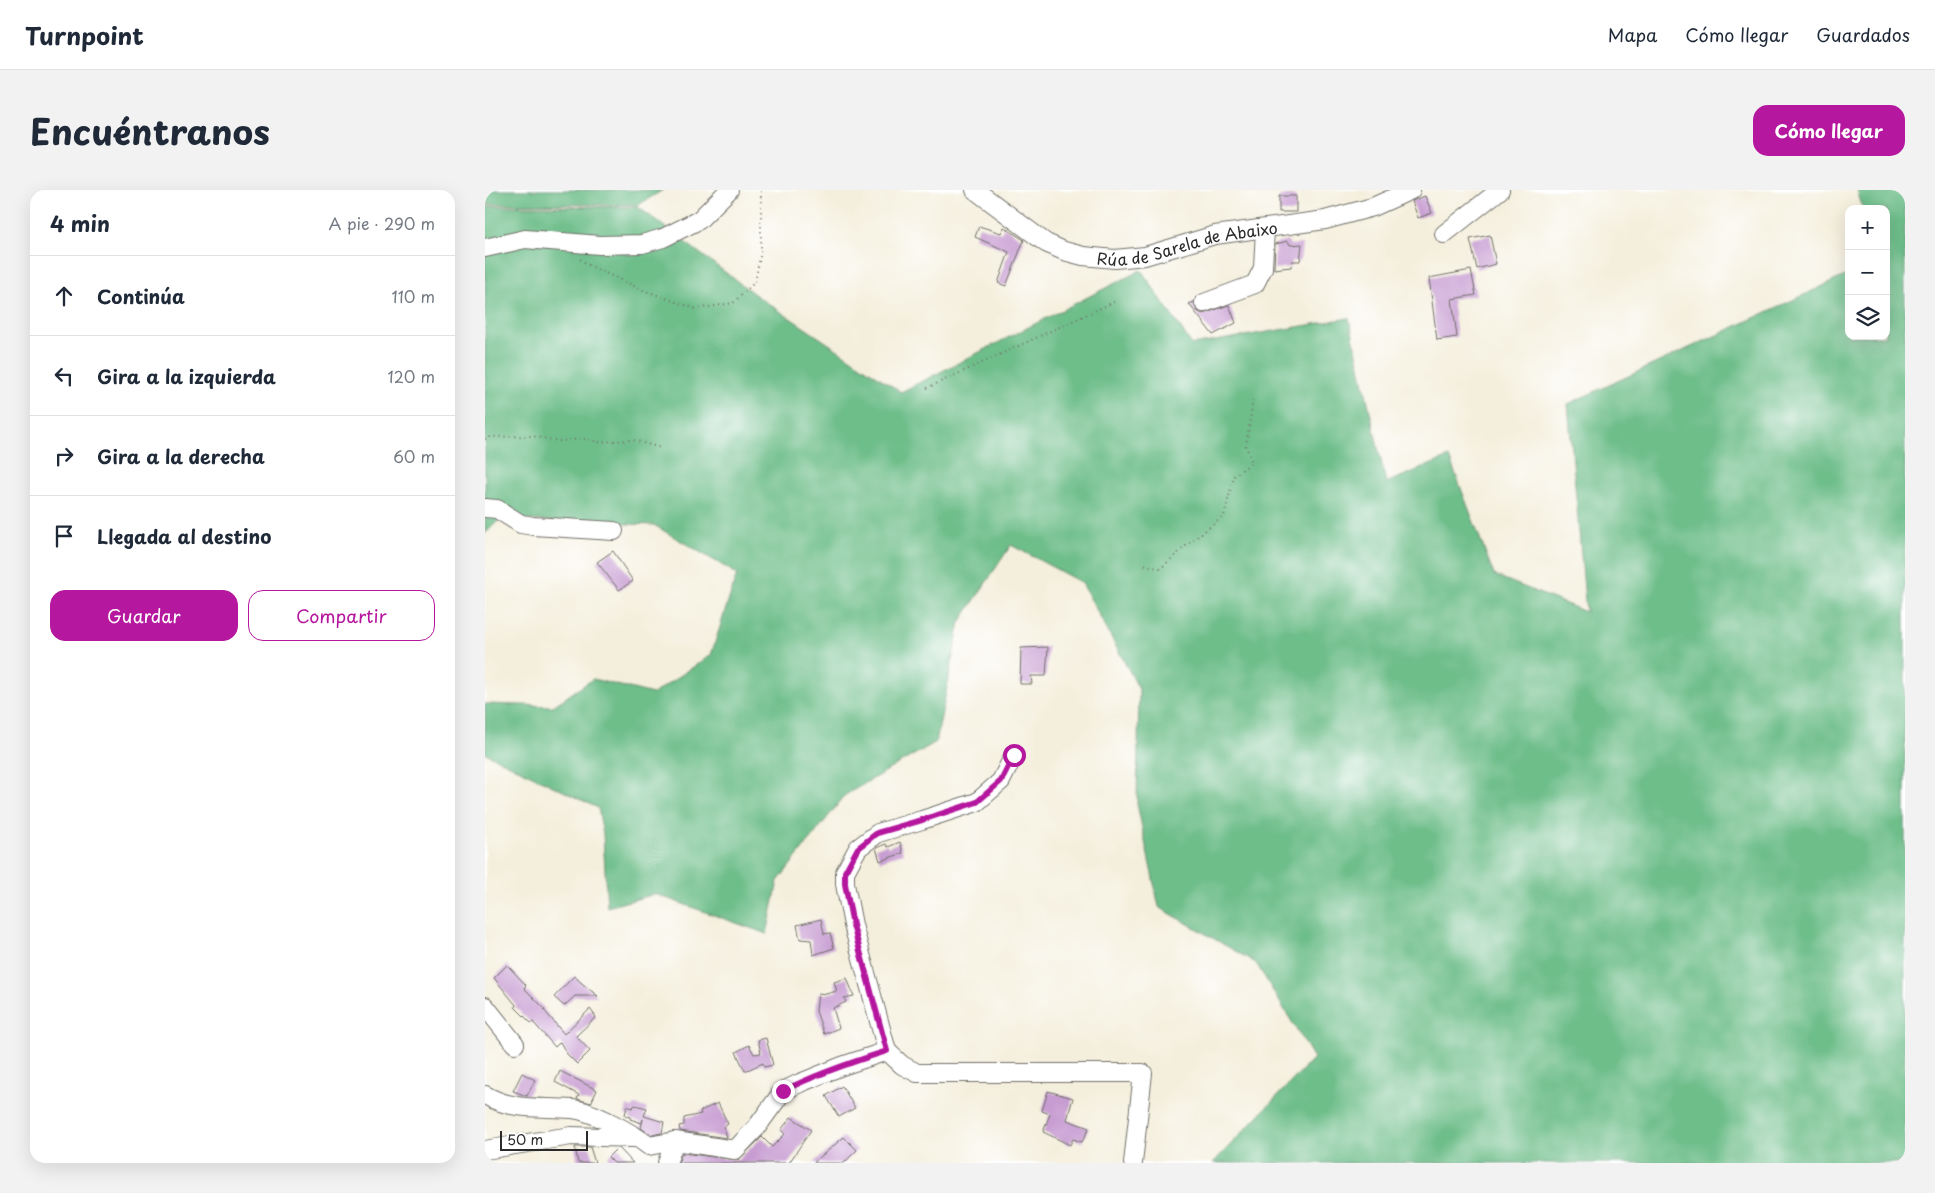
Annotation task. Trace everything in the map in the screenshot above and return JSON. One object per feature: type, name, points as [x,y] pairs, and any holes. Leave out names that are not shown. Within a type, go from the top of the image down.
[{"type":"street","points":[[485,248],[525,239],[625,245],[642,244],[663,238],[699,220],[729,190]]},
{"type":"street","name":"Rúa de Sarela de Abaixo","points":[[975,190],[1046,242],[1064,251],[1083,256],[1115,259],[1145,256],[1215,235],[1325,220],[1373,207],[1411,190]]},
{"type":"street","points":[[1444,234],[1500,190]]},
{"type":"street","points":[[1204,303],[1255,284],[1263,268],[1265,229]]},
{"type":"street","points":[[485,508],[497,509],[521,524],[614,531]]},
{"type":"street","points":[[1014,755],[1001,781],[977,802],[877,833],[858,848],[845,872],[845,884],[853,925],[887,1051],[902,1065],[917,1073],[1143,1073],[1133,1163]]},
{"type":"street","points":[[485,1006],[515,1044]]},
{"type":"street","points":[[485,1150],[571,1136],[644,1142],[675,1141],[735,1150],[756,1128],[783,1091],[800,1082],[887,1051]]},
{"type":"street","points":[[485,1095],[499,1102],[515,1106],[589,1113],[644,1142],[658,1163]]},
{"type":"street","points":[[667,1163],[675,1141]]},
{"type":"path","points":[[559,242],[590,266],[643,290],[696,308],[733,303],[755,282],[761,252],[761,190]]},
{"type":"path","points":[[927,388],[1114,302]]},
{"type":"path","points":[[1140,563],[1160,569],[1224,516],[1234,476],[1252,462],[1246,446],[1253,400]]},
{"type":"path","points":[[485,439],[489,437],[531,436],[560,441],[583,439],[600,442],[633,440],[661,448]]},
{"type":"green space","points":[[485,190],[663,190],[638,205],[490,204],[485,206]]},
{"type":"green space","points":[[1857,190],[1905,190],[1905,1163],[1213,1163],[1314,1058],[1256,963],[1159,907],[1137,804],[1139,689],[1082,583],[1011,545],[960,622],[936,742],[845,795],[778,881],[767,934],[655,894],[607,907],[603,834],[598,808],[485,753],[485,704],[553,706],[593,679],[653,694],[711,655],[737,574],[654,525],[500,519],[485,534],[485,208],[490,206],[638,207],[757,296],[901,392],[1141,270],[1192,345],[1349,318],[1386,483],[1449,457],[1494,575],[1586,612],[1568,404],[1845,276],[1845,340],[1890,340],[1890,205],[1862,205]]},
{"type":"building","points":[[1279,196],[1296,196],[1296,212],[1279,212]]},
{"type":"building","points":[[1425,196],[1432,213],[1418,218],[1412,201]]},
{"type":"building","points":[[979,226],[1001,233],[1004,227],[1024,240],[1006,286],[998,283],[1009,252],[975,237]]},
{"type":"building","points":[[1490,235],[1496,264],[1477,269],[1470,239]]},
{"type":"building","points":[[1288,241],[1290,245],[1302,244],[1300,261],[1292,261],[1291,267],[1274,269],[1275,244]]},
{"type":"building","points":[[1471,270],[1476,295],[1452,299],[1457,337],[1437,340],[1429,278]]},
{"type":"building","points":[[1194,302],[1197,311],[1203,314],[1229,305],[1236,323],[1213,335],[1189,304]]},
{"type":"building","points":[[613,551],[633,581],[619,590],[597,562]]},
{"type":"building","points":[[1048,647],[1046,676],[1031,676],[1032,684],[1020,684],[1021,648]]},
{"type":"building","points":[[900,842],[903,853],[880,861],[876,848],[886,844],[888,847]]},
{"type":"building","points":[[821,919],[824,934],[830,933],[834,948],[813,955],[811,940],[800,939],[797,925]]},
{"type":"building","points":[[507,965],[526,985],[524,988],[545,1009],[564,1034],[590,1009],[596,1017],[576,1036],[590,1051],[577,1064],[567,1054],[560,1042],[555,1047],[533,1022],[531,1023],[515,1007],[516,1005],[494,978]]},
{"type":"building","points":[[574,976],[598,996],[575,996],[564,1006],[554,997]]},
{"type":"building","points":[[847,978],[854,996],[844,998],[846,1002],[833,1008],[839,1028],[824,1034],[816,1011],[818,993],[826,994],[837,991],[834,982]]},
{"type":"building","points":[[766,1038],[773,1065],[764,1067],[763,1063],[745,1071],[736,1052],[749,1045],[754,1054],[761,1053],[758,1040]]},
{"type":"building","points":[[560,1071],[597,1090],[591,1103],[577,1099],[579,1095],[555,1082]]},
{"type":"building","points":[[522,1073],[535,1080],[527,1096],[513,1091]]},
{"type":"building","points":[[842,1086],[855,1108],[839,1117],[826,1096]]},
{"type":"building","points":[[1048,1091],[1073,1098],[1067,1120],[1089,1128],[1082,1142],[1073,1139],[1070,1145],[1043,1132],[1050,1114],[1042,1111]]},
{"type":"building","points":[[718,1103],[728,1124],[724,1127],[727,1138],[680,1131],[679,1126],[684,1125],[684,1118],[701,1114],[700,1111]]},
{"type":"building","points":[[635,1105],[647,1108],[644,1116],[664,1122],[662,1133],[651,1135],[641,1128],[643,1119],[642,1123],[625,1115],[627,1106],[632,1108]]},
{"type":"building","points":[[791,1117],[811,1130],[789,1163],[678,1163],[682,1153],[738,1160],[762,1137],[772,1147],[785,1134],[781,1130]]},
{"type":"building","points":[[844,1137],[857,1150],[844,1163],[813,1163]]},
{"type":"building","points":[[575,1147],[590,1147],[595,1163],[578,1163]]},
{"type":"building","points":[[617,1148],[633,1163],[614,1163],[608,1157]]},
{"type":"route","points":[[783,1091],[800,1082],[887,1051],[853,925],[845,884],[845,872],[858,848],[877,833],[977,802],[1001,781],[1014,755]]}]
